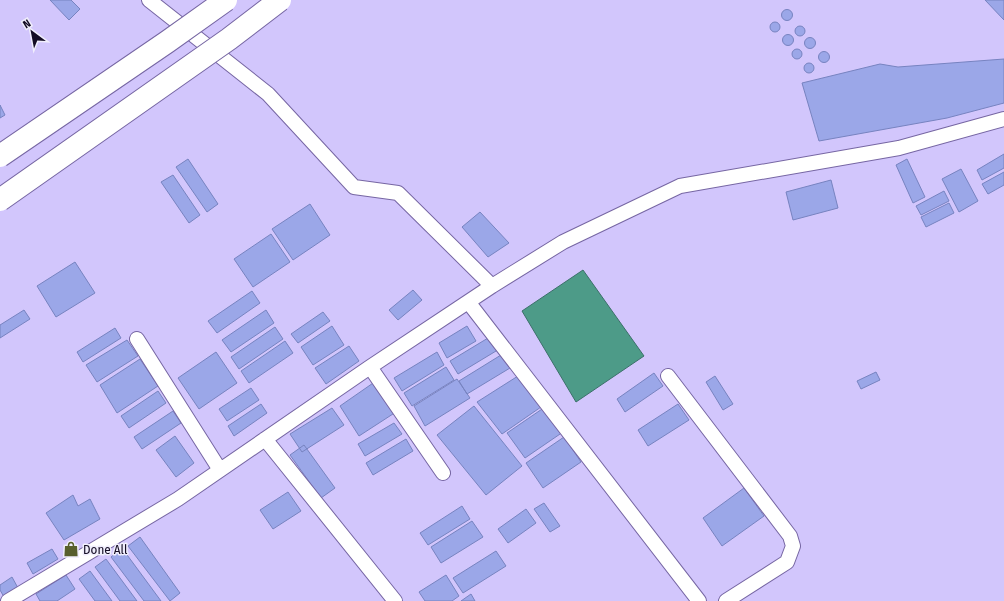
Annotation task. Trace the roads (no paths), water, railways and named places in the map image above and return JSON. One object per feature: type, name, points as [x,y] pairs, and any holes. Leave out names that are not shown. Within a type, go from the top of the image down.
[{"type":"main road","points":[[0,156],[226,0]]},
{"type":"main road","points":[[0,200],[229,39],[280,0]]},
{"type":"street","points":[[150,0],[268,94],[354,187],[398,193],[492,286]]},
{"type":"street","points":[[8,601],[178,499],[370,367],[469,303],[492,286],[563,242],[680,186],[899,148],[1004,119]]},
{"type":"street","points":[[469,303],[699,601]]},
{"type":"street","points":[[137,338],[220,470]]},
{"type":"street","points":[[370,367],[443,474]]},
{"type":"street","points":[[668,376],[790,536],[794,546],[787,562],[726,601]]},
{"type":"street","points":[[265,439],[395,601]]},
{"type":"place","name":"Done All","points":[[71,549]]}]
